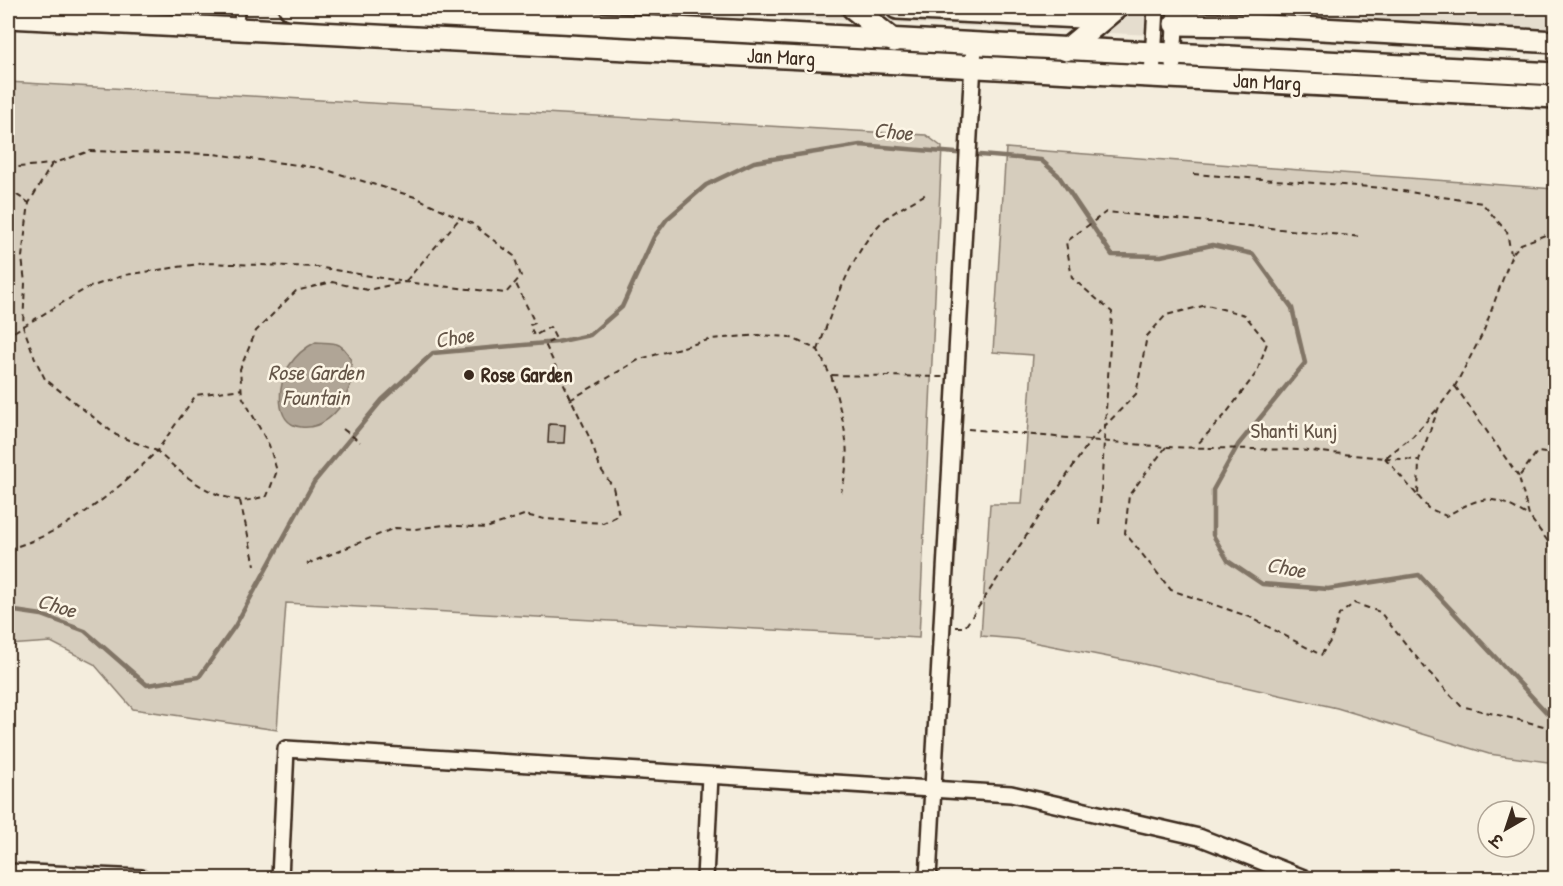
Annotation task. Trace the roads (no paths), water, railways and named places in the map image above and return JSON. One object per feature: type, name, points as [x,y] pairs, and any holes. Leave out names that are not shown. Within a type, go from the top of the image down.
[{"type":"main road","name":"Jan Marg","points":[[290,8],[1556,74]]},
{"type":"main road","points":[[853,8],[894,41]]},
{"type":"main road","points":[[897,8],[1108,13]]},
{"type":"main road","points":[[1066,50],[1108,13]]},
{"type":"main road","points":[[1175,16],[1248,25],[1556,42]]},
{"type":"main road","name":"Jan Marg","points":[[8,17],[1556,97]]},
{"type":"street","points":[[1156,8],[1163,55],[1162,77]]},
{"type":"street","points":[[1163,55],[1175,16]]},
{"type":"street","points":[[928,879],[974,45]]},
{"type":"street","points":[[280,879],[286,749],[1011,794],[1199,837],[1304,879]]},
{"type":"street","points":[[705,879],[710,776]]},
{"type":"street","points":[[8,872],[142,879]]},
{"type":"lane","points":[[238,29],[240,8]]},
{"type":"water","name":"Rose Garden Fountain","points":[[316,342],[337,344],[348,354],[352,366],[351,380],[347,395],[328,419],[315,426],[301,427],[292,424],[282,411],[280,401],[282,382],[292,362],[301,352]]},
{"type":"waterway","name":"Choe","points":[[8,610],[42,615],[85,631],[147,685],[199,677],[235,626],[314,482],[382,400],[433,353],[557,342],[590,335],[622,307],[654,237],[667,219],[706,185],[754,162],[860,145],[1041,160],[1058,175],[1112,255],[1161,256],[1212,245],[1253,254],[1292,308],[1305,363],[1238,445],[1213,490],[1213,535],[1228,561],[1262,584],[1328,589],[1419,575],[1547,713],[1556,712]]},
{"type":"place","name":"Rose Garden","points":[[469,375]]},
{"type":"park label","name":"Shanti Kunj","points":[[1294,431]]}]
